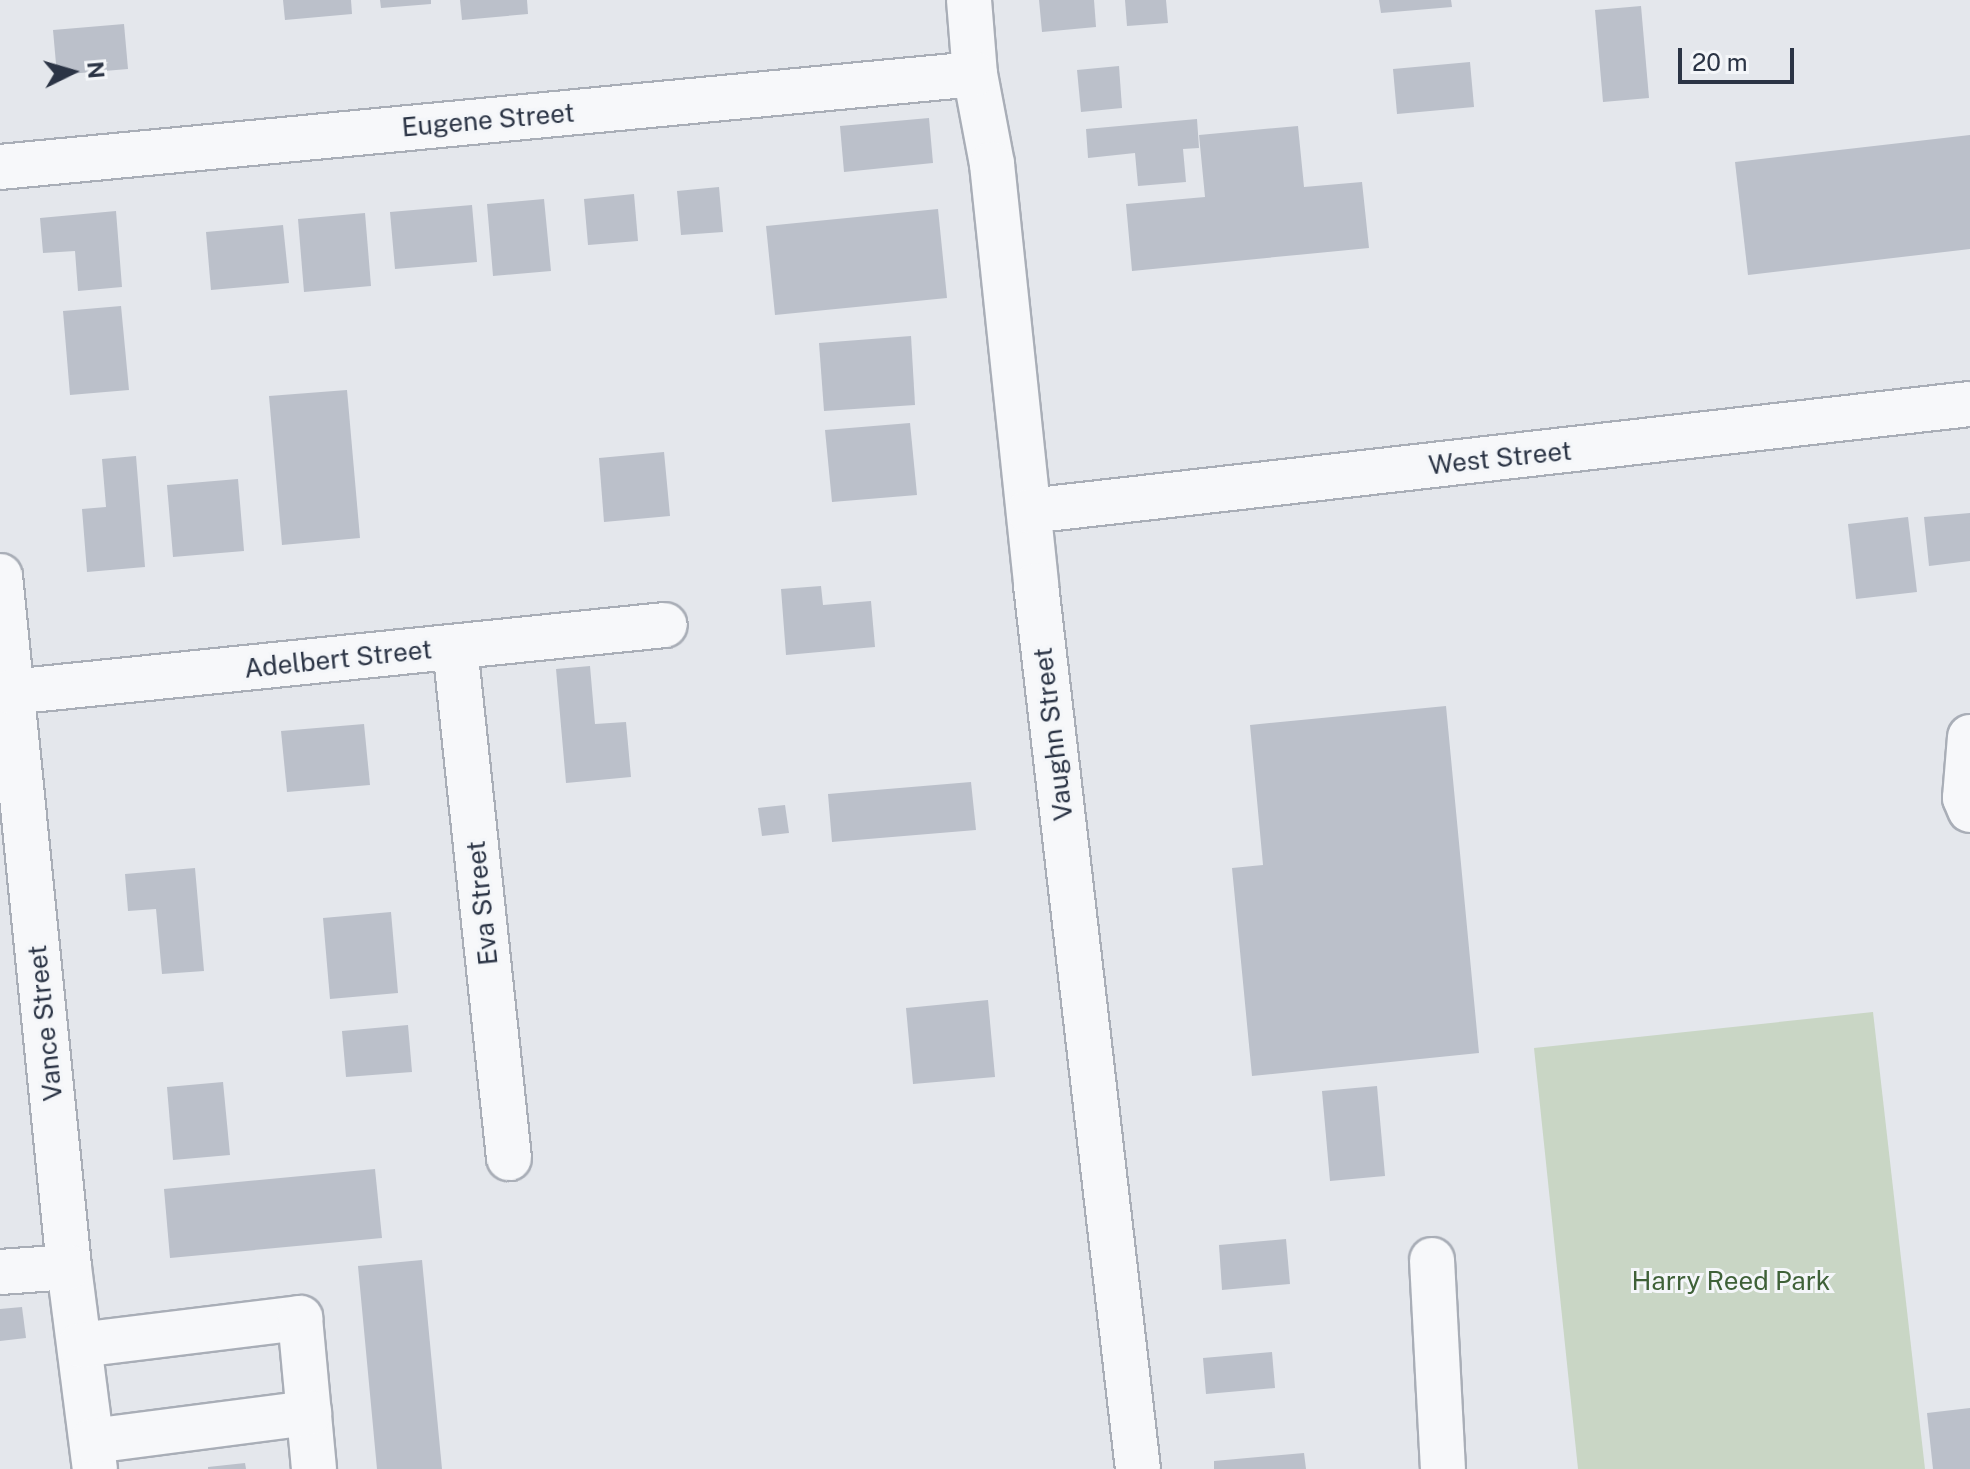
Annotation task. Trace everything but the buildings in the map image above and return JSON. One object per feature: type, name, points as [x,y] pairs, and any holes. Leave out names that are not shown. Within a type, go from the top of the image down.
[{"type":"street","name":"Vaughn Street","points":[[969,0],[975,74],[992,164],[1138,1469]]},
{"type":"street","name":"Eugene Street","points":[[0,167],[975,74]]},
{"type":"street","name":"West Street","points":[[1029,511],[1970,404]]},
{"type":"street","name":"Vance Street","points":[[0,576],[69,1267],[94,1455]]},
{"type":"street","name":"Adelbert Street","points":[[11,692],[665,625]]},
{"type":"street","name":"Eva Street","points":[[455,647],[509,1158]]},
{"type":"street","points":[[1970,737],[1965,798],[1970,810]]},
{"type":"street","points":[[1432,1260],[1443,1469]]},
{"type":"street","points":[[0,1272],[69,1267]]},
{"type":"street","points":[[80,1345],[300,1318],[314,1469]]},
{"type":"street","points":[[94,1455],[309,1413]]},
{"type":"green space","name":"Harry Reed Park","points":[[1873,1012],[1925,1469],[1578,1469],[1534,1048]]}]
